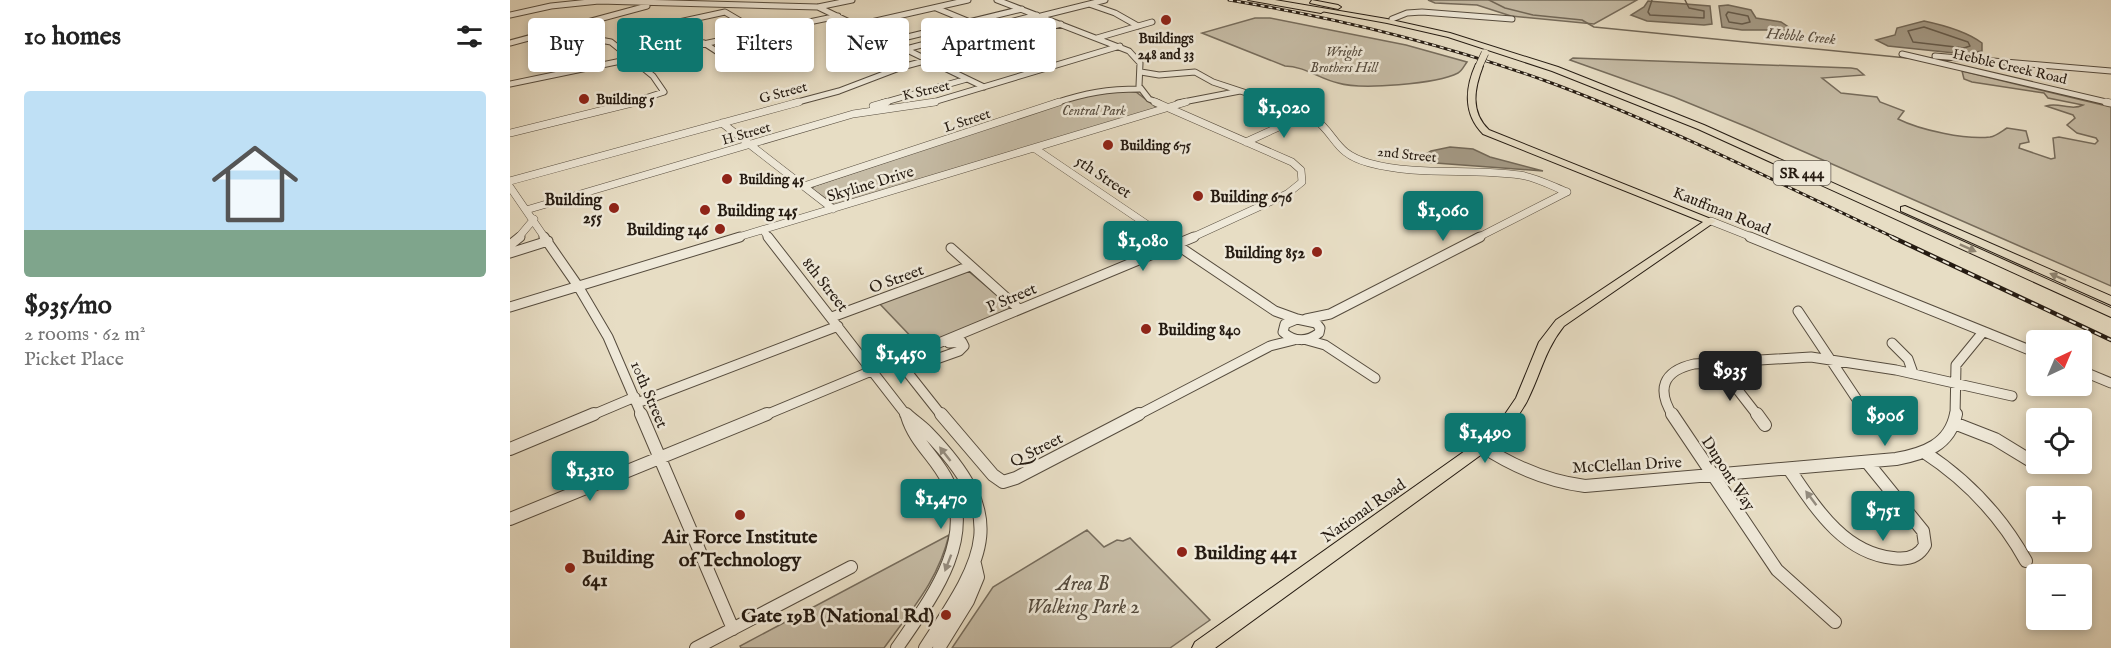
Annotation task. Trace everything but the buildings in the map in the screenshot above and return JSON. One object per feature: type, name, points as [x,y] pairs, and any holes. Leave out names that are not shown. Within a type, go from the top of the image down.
[{"type":"highway","name":"SR 444","points":[[1263,0],[1392,19],[1567,74],[1701,127],[2111,313]]},
{"type":"highway","name":"SR 444","points":[[1303,0],[1432,31],[1561,66],[1685,112],[2111,301]]},
{"type":"main road","points":[[1251,0],[1339,10]]},
{"type":"main road","name":"Kauffman Road","points":[[1487,47],[1473,82],[1472,109],[1475,121],[1486,132],[1711,222]]},
{"type":"main road","name":"National Road","points":[[1201,648],[1482,446],[1513,414],[1526,393],[1545,342],[1560,323],[1711,222]]},
{"type":"street","points":[[599,18],[669,0]]},
{"type":"street","points":[[510,15],[576,2],[661,1],[818,7],[852,0]]},
{"type":"street","points":[[890,18],[968,0]]},
{"type":"street","points":[[997,0],[1120,46],[1137,57],[1141,64],[1138,80],[1140,89],[1149,99],[1246,142],[1283,125],[1283,105]]},
{"type":"street","points":[[909,48],[1105,0]]},
{"type":"street","points":[[1089,4],[1115,13],[1138,26]]},
{"type":"street","points":[[818,7],[842,18]]},
{"type":"street","points":[[935,8],[960,18]]},
{"type":"street","points":[[986,18],[1022,9]]},
{"type":"street","points":[[697,18],[725,12],[735,18]]},
{"type":"street","points":[[1392,19],[1401,15],[1425,12],[1512,19]]},
{"type":"street","points":[[814,21],[838,16]]},
{"type":"street","points":[[1098,38],[1152,22]]},
{"type":"street","name":"G Street","points":[[1056,25],[1061,24]]},
{"type":"street","points":[[510,43],[528,38]]},
{"type":"street","points":[[704,43],[715,41]]},
{"type":"street","points":[[704,43],[715,50]]},
{"type":"street","name":"K Street","points":[[874,110],[917,107],[1120,46]]},
{"type":"street","name":"Hebble Creek Road","points":[[2111,71],[1902,54],[2111,103]]},
{"type":"street","points":[[510,84],[617,61]]},
{"type":"street","name":"G Street","points":[[510,181],[844,90],[894,70],[921,62]]},
{"type":"street","points":[[510,133],[648,99],[663,93],[664,89],[647,72]]},
{"type":"street","points":[[953,72],[984,87]]},
{"type":"street","name":"2nd Street","points":[[1141,72],[1159,75],[1195,72],[1213,82],[1311,115],[1339,148],[1348,155],[1370,163],[1403,168],[1522,175],[1568,192],[1330,314]]},
{"type":"street","name":"H Street","points":[[526,210],[874,110],[872,106],[967,79]]},
{"type":"street","name":"L Street","points":[[804,186],[1089,92],[1108,89],[1140,89]]},
{"type":"street","name":"Skyline Drive","points":[[510,307],[1166,107],[1203,97],[1240,91]]},
{"type":"street","points":[[722,123],[833,209]]},
{"type":"street","name":"P Street","points":[[510,519],[872,372],[1178,244],[1287,194],[1302,182],[1302,172],[1295,164],[1246,142]]},
{"type":"street","name":"5th Street","points":[[1034,148],[1275,312],[1282,319],[1283,329]]},
{"type":"street","name":"10th Street","points":[[510,187],[578,286],[608,337],[733,629]]},
{"type":"street","points":[[510,245],[522,235],[534,219]]},
{"type":"street","name":"Kauffman Road","points":[[1711,222],[2026,349]]},
{"type":"street","name":"8th Street","points":[[763,230],[907,416],[922,425],[967,482],[976,498],[981,518],[982,531],[975,564]]},
{"type":"street","points":[[510,253],[548,241]]},
{"type":"street","points":[[951,248],[1019,309]]},
{"type":"street","name":"O Street","points":[[832,318],[970,266]]},
{"type":"street","points":[[1798,311],[1864,410]]},
{"type":"street","name":"5th Street","points":[[1275,312],[1302,319]]},
{"type":"street","points":[[1294,340],[1283,329],[1287,321],[1330,314]]},
{"type":"street","points":[[1306,340],[1319,330],[1323,321],[1330,314]]},
{"type":"street","points":[[1302,319],[1314,321],[1325,345]]},
{"type":"street","points":[[510,450],[636,400],[838,326]]},
{"type":"street","name":"Q Street","points":[[1270,346],[1283,329]]},
{"type":"street","points":[[1983,332],[1957,362],[1954,423],[1995,439],[2026,458]]},
{"type":"street","name":"Q Street","points":[[932,346],[957,340],[964,346],[956,352],[911,368],[908,373],[909,377],[997,480],[1009,481],[1270,346],[1294,340],[1306,340]]},
{"type":"street","points":[[1306,340],[1325,345],[1375,378]]},
{"type":"street","points":[[1892,343],[1908,359],[1913,373]]},
{"type":"street","name":"Dupont Way","points":[[1835,622],[1771,564],[1666,406],[1662,392],[1667,376],[1678,368],[1694,364],[1794,357],[1830,359],[1913,373],[2012,396]]},
{"type":"street","points":[[1716,362],[1765,425]]},
{"type":"street","points":[[2092,375],[2111,383]]},
{"type":"street","name":"8th Street","points":[[897,648],[943,574],[954,545],[957,520],[956,506],[949,482],[910,431],[907,416]]},
{"type":"street","name":"McClellan Drive","points":[[1482,446],[1510,465],[1536,476],[1575,485],[1600,485],[1903,459],[1940,444],[1952,430],[1954,423]]},
{"type":"street","points":[[1924,452],[1951,470],[1997,516],[2015,540],[2026,561]]},
{"type":"street","points":[[1789,469],[1835,529],[1851,544],[1888,559],[1902,559],[1918,555],[1925,545],[1923,531],[1867,462]]},
{"type":"street","points":[[919,648],[963,578],[975,564]]},
{"type":"street","points":[[925,648],[975,564]]},
{"type":"street","points":[[931,648],[961,601],[973,577],[975,564]]},
{"type":"street","points":[[939,648],[978,577],[975,564]]},
{"type":"street","points":[[696,648],[851,567]]},
{"type":"green space","points":[[1428,0],[1637,0],[1594,24],[1511,16],[1477,5],[1435,3]]},
{"type":"green space","name":"Wright Brothers Hill","points":[[1255,18],[1270,18],[1406,45],[1467,62],[1458,73],[1434,80],[1381,86],[1349,85],[1331,81],[1299,68],[1285,66],[1202,33]]},
{"type":"green space","points":[[1573,58],[1857,69],[1864,75],[1822,78],[1841,93],[1877,97],[1880,102],[1904,111],[1898,119],[1930,130],[1956,136],[1980,138],[1997,135],[2007,128],[2026,131],[2029,142],[2020,144],[2019,148],[2051,159],[2055,158],[2053,138],[2059,137],[2095,144],[2098,141],[2096,138],[2077,133],[2067,125],[2075,118],[2073,115],[2046,106],[2078,107],[2083,105],[2048,98],[2044,93],[1972,82],[1964,79],[1962,71],[2111,107],[2111,286],[1752,129],[1674,97],[1570,60]]},
{"type":"green space","name":"Central Park","points":[[1095,92],[1136,92],[1157,108],[835,205],[812,189],[814,186]]},
{"type":"green space","points":[[967,270],[1009,305],[1009,309],[921,347],[878,302]]},
{"type":"green space","name":"Area B Walking Park 2","points":[[1087,530],[1104,547],[1117,540],[1123,541],[1130,538],[1210,620],[1170,648],[952,648],[993,587]]},
{"type":"green space","points":[[949,535],[931,581],[884,648],[741,648],[740,646]]},
{"type":"water","points":[[1648,1],[1710,6],[1712,24],[1647,21],[1631,15],[1644,7]]},
{"type":"water","points":[[1728,5],[1751,10],[1756,18],[1781,22],[1793,30],[1742,30],[1722,27],[1719,6]]},
{"type":"water","points":[[1924,21],[1969,35],[1982,43],[1982,51],[1964,54],[1888,46],[1876,40],[1895,35],[1897,28]]},
{"type":"water","points":[[1450,147],[1473,149],[1490,157],[1543,171],[1422,162],[1418,159],[1431,151]]},
{"type":"waterway","name":"Hebble Creek","points":[[1489,0],[1505,8],[1533,15],[1582,20],[1594,27],[1907,58]]},
{"type":"waterway","name":"Hebble Creek","points":[[2047,91],[2111,106]]},
{"type":"railway","points":[[1229,0],[1389,33],[1468,55],[1546,81],[1635,116],[1895,238]]},
{"type":"railway","points":[[1892,237],[2111,340]]},
{"type":"place","name":"Buildings 248 and 33","points":[[1166,20]]},
{"type":"place","name":"Building 5","points":[[584,99]]},
{"type":"place","name":"Building 675","points":[[1108,145]]},
{"type":"place","name":"Building 45","points":[[727,179]]},
{"type":"place","name":"Building 676","points":[[1198,196]]},
{"type":"place","name":"Building 255","points":[[614,208]]},
{"type":"place","name":"Building 145","points":[[705,210]]},
{"type":"place","name":"Building 146","points":[[720,229]]},
{"type":"place","name":"Building 852","points":[[1317,252]]},
{"type":"place","name":"Building 840","points":[[1146,329]]},
{"type":"place","name":"Air Force Institute of Technology","points":[[740,515]]},
{"type":"place","name":"Building 441","points":[[1182,552]]},
{"type":"place","name":"Building 641","points":[[570,568]]},
{"type":"place","name":"Gate 19B (National Rd)","points":[[946,615]]}]
